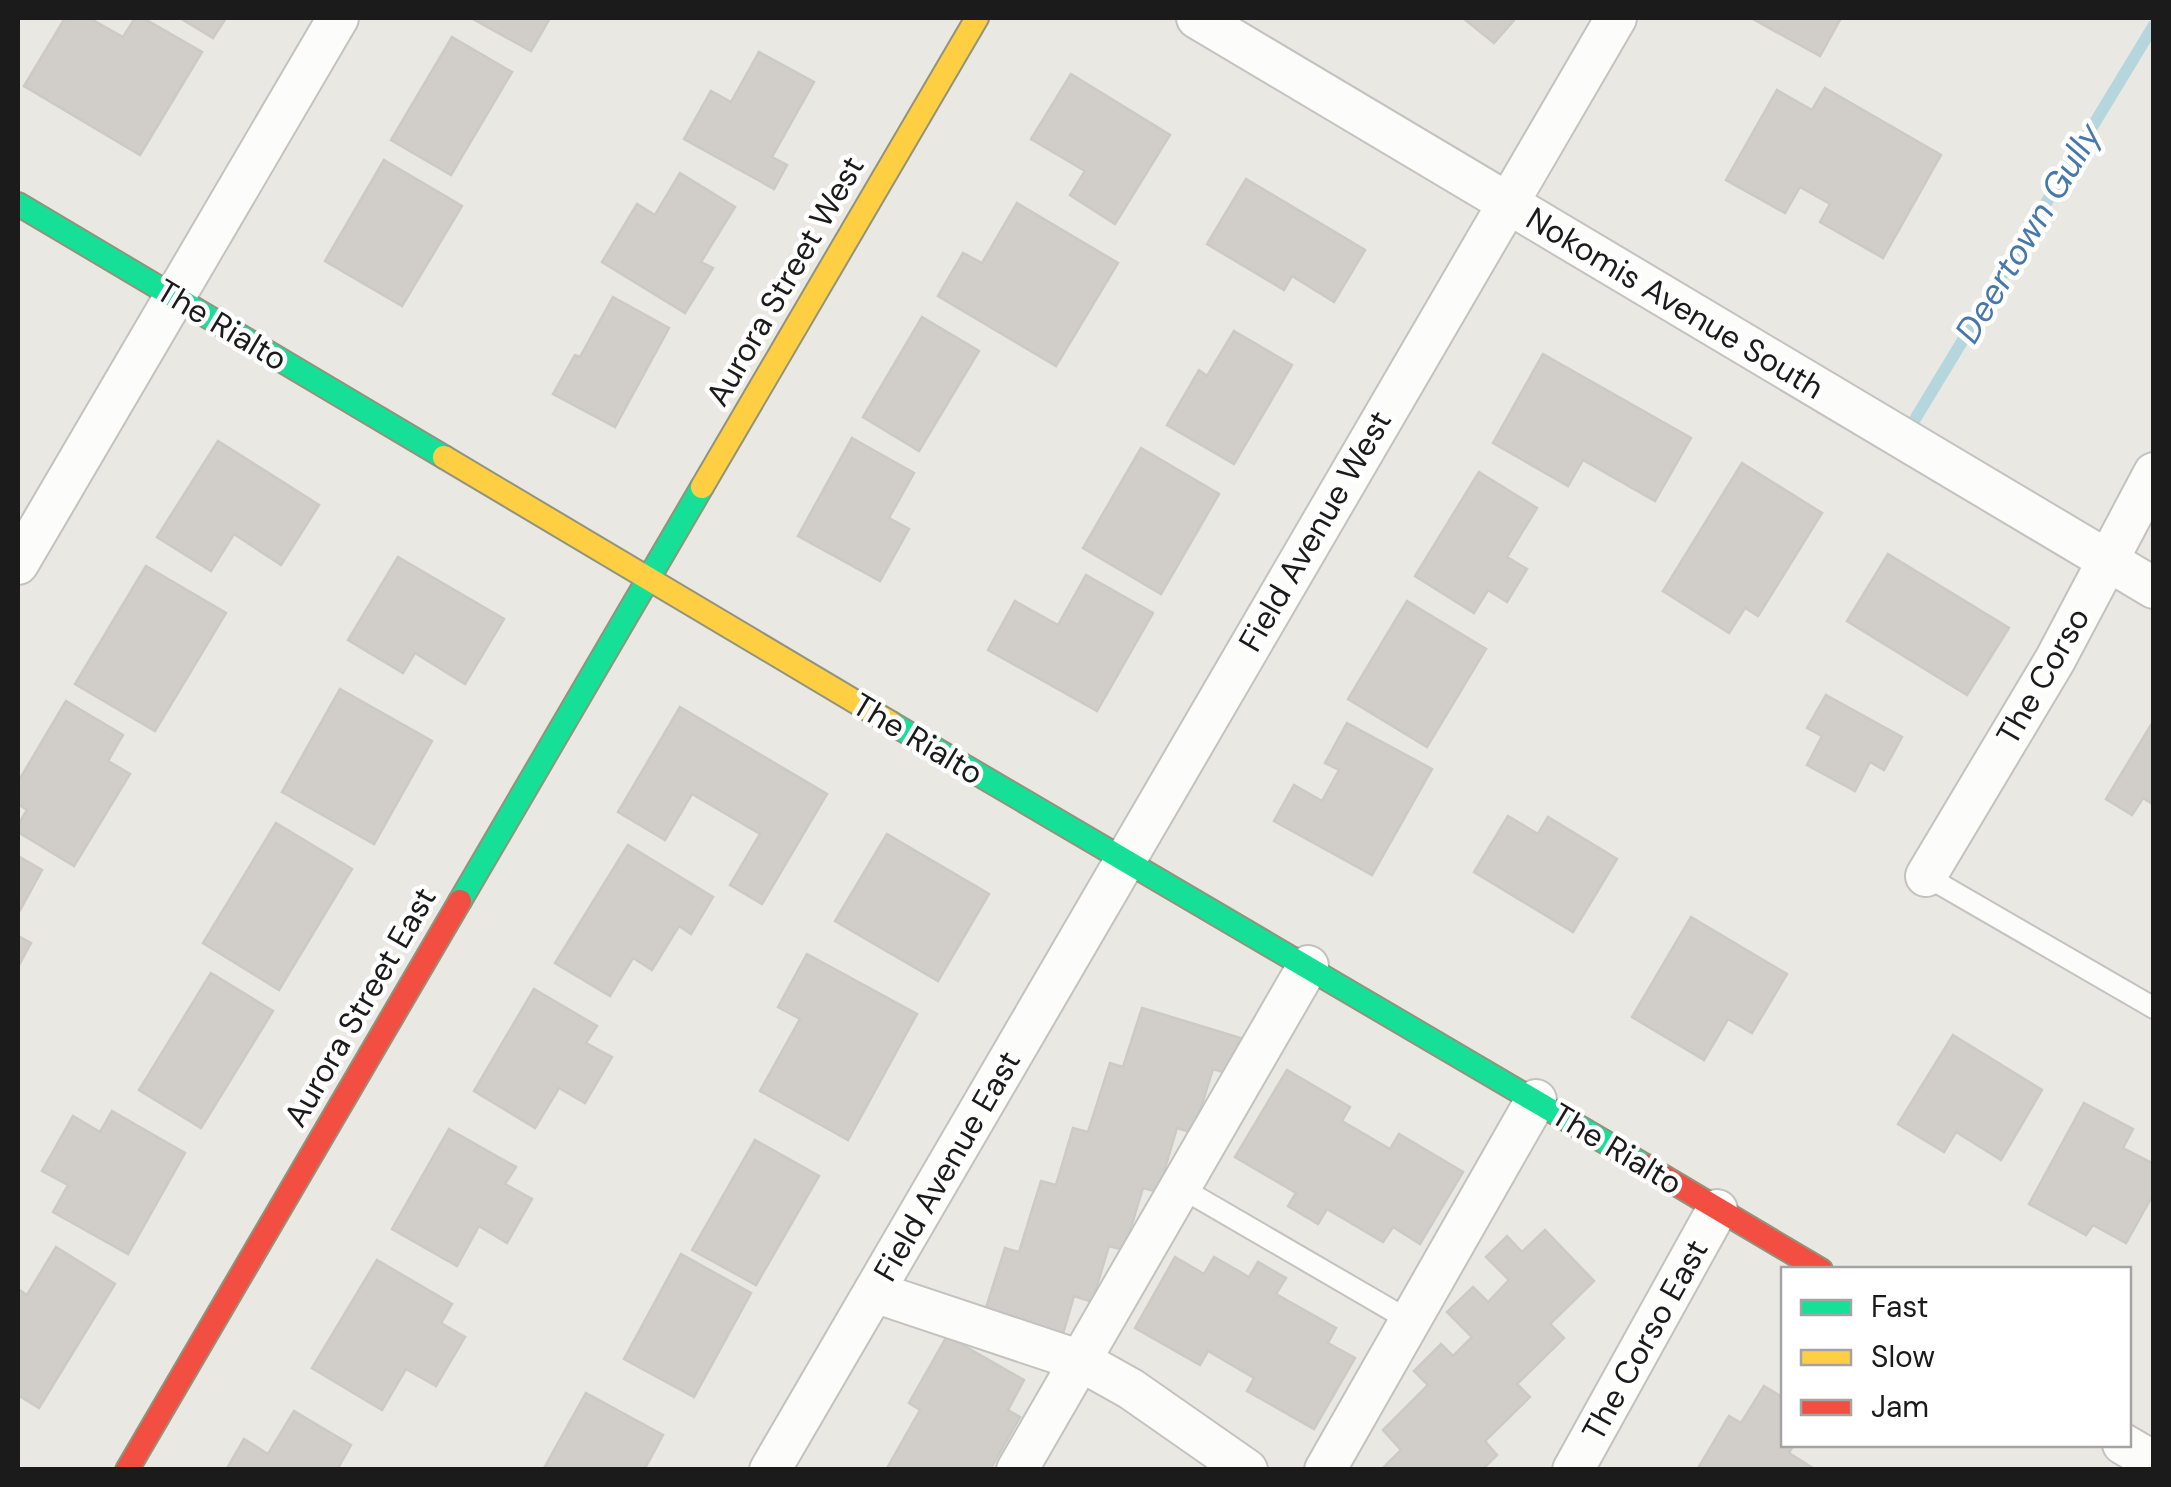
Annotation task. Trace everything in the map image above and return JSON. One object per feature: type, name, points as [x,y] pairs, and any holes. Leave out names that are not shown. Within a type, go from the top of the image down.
[{"type":"street","points":[[18,564],[338,18]]},
{"type":"street","name":"Aurora Street West","points":[[650,578],[977,18]]},
{"type":"street","name":"Nokomis Avenue South","points":[[1197,18],[2154,588]]},
{"type":"street","name":"Field Avenue West","points":[[1123,861],[1616,18]]},
{"type":"street","name":"The Rialto","points":[[18,204],[1123,861],[1816,1267]]},
{"type":"street","name":"The Corso","points":[[1926,876],[2055,660],[2154,473]]},
{"type":"street","name":"Aurora Street East","points":[[127,1470],[650,578]]},
{"type":"street","name":"Field Avenue East","points":[[770,1470],[1123,861]]},
{"type":"street","points":[[1016,1470],[1308,966]]},
{"type":"street","points":[[1325,1470],[1536,1100]]},
{"type":"street","name":"The Corso East","points":[[1573,1470],[1717,1210]]},
{"type":"street","points":[[874,1292],[1081,1360],[1131,1389],[1247,1470]]},
{"type":"street","points":[[2128,1447],[2154,1462]]},
{"type":"lane","points":[[1926,876],[2154,1008]]},
{"type":"lane","points":[[1178,1186],[1412,1322]]},
{"type":"building","points":[[65,18],[89,18],[123,37],[135,18],[143,18],[202,52],[140,155],[24,86]]},
{"type":"building","points":[[180,18],[226,18],[213,38]]},
{"type":"building","points":[[471,18],[550,18],[531,51]]},
{"type":"building","points":[[1463,18],[1516,18],[1494,43]]},
{"type":"building","points":[[1751,18],[1841,18],[1820,56]]},
{"type":"building","points":[[452,37],[512,72],[451,175],[391,140]]},
{"type":"building","points":[[759,52],[814,82],[772,157],[787,165],[774,189],[684,139],[711,91],[731,102]]},
{"type":"building","points":[[1071,74],[1170,135],[1115,224],[1070,195],[1085,171],[1031,139]]},
{"type":"building","points":[[1825,88],[1941,155],[1883,258],[1820,222],[1830,204],[1800,187],[1785,213],[1726,180],[1777,90],[1812,110]]},
{"type":"building","points":[[384,160],[462,206],[402,306],[325,261]]},
{"type":"building","points":[[680,173],[735,207],[701,262],[713,268],[685,313],[602,262],[637,204],[655,215]]},
{"type":"building","points":[[1246,179],[1365,250],[1334,302],[1292,276],[1284,290],[1207,244]]},
{"type":"building","points":[[1017,203],[1118,263],[1056,366],[938,296],[963,253],[982,263]]},
{"type":"building","points":[[613,297],[669,328],[615,427],[553,394],[575,355],[580,357]]},
{"type":"building","points":[[922,317],[979,351],[919,451],[863,417]]},
{"type":"building","points":[[1234,331],[1292,365],[1234,464],[1167,425],[1199,370],[1207,376]]},
{"type":"building","points":[[1543,354],[1691,438],[1655,501],[1583,460],[1568,486],[1493,443]]},
{"type":"building","points":[[852,438],[914,473],[889,518],[909,529],[880,581],[798,536]]},
{"type":"building","points":[[218,441],[319,505],[281,565],[234,534],[211,571],[157,537]]},
{"type":"building","points":[[1141,448],[1219,494],[1161,594],[1083,548]]},
{"type":"building","points":[[1742,463],[1822,513],[1758,616],[1745,608],[1729,633],[1663,591]]},
{"type":"building","points":[[1479,472],[1537,508],[1507,557],[1527,569],[1507,602],[1488,590],[1474,613],[1415,576]]},
{"type":"building","points":[[1888,554],[2009,628],[1967,695],[1847,621]]},
{"type":"building","points":[[398,557],[504,619],[465,684],[415,653],[403,673],[348,640]]},
{"type":"building","points":[[146,566],[226,613],[155,731],[75,684]]},
{"type":"building","points":[[1086,575],[1153,613],[1097,711],[988,650],[1015,601],[1058,625]]},
{"type":"building","points":[[1407,601],[1486,649],[1427,747],[1348,699]]},
{"type":"building","points":[[340,689],[432,741],[374,844],[282,792]]},
{"type":"building","points":[[1826,695],[1902,737],[1884,770],[1870,762],[1855,791],[1807,765],[1822,736],[1807,728]]},
{"type":"building","points":[[66,701],[123,735],[108,761],[130,774],[74,866],[18,832],[27,810],[18,804],[18,782]]},
{"type":"building","points":[[680,707],[827,794],[762,904],[730,885],[760,834],[692,794],[665,840],[618,812]]},
{"type":"building","points":[[2154,720],[2154,805],[2143,798],[2132,815],[2106,799]]},
{"type":"building","points":[[1347,723],[1432,769],[1372,875],[1274,821],[1294,785],[1322,801],[1339,770],[1325,763]]},
{"type":"building","points":[[1508,816],[1538,834],[1548,817],[1617,859],[1573,932],[1474,872]]},
{"type":"building","points":[[276,823],[352,869],[279,990],[203,943]]},
{"type":"building","points":[[887,834],[989,894],[938,981],[835,921]]},
{"type":"building","points":[[628,845],[713,897],[691,934],[679,926],[652,970],[633,958],[610,996],[555,963]]},
{"type":"building","points":[[18,856],[42,870],[18,914]]},
{"type":"building","points":[[1691,917],[1787,974],[1752,1033],[1728,1019],[1704,1060],[1632,1017]]},
{"type":"building","points":[[18,936],[31,943],[18,967]]},
{"type":"building","points":[[807,954],[917,1014],[848,1140],[760,1091],[800,1019],[778,1007]]},
{"type":"building","points":[[211,973],[273,1011],[201,1128],[139,1090]]},
{"type":"building","points":[[534,989],[597,1026],[586,1043],[612,1057],[585,1103],[559,1088],[535,1128],[474,1091]]},
{"type":"building","points":[[1142,1008],[1244,1039],[1233,1075],[1213,1069],[1193,1133],[1177,1128],[1158,1192],[1143,1188],[1124,1250],[1109,1246],[1092,1302],[1074,1296],[1063,1334],[985,1311],[1005,1248],[1019,1252],[1041,1181],[1056,1185],[1073,1128],[1088,1132],[1110,1063],[1123,1067]]},
{"type":"building","points":[[1953,1035],[2042,1090],[2001,1160],[1956,1132],[1944,1152],[1898,1124]]},
{"type":"building","points":[[1287,1070],[1350,1107],[1342,1121],[1390,1149],[1399,1134],[1463,1172],[1420,1244],[1393,1227],[1383,1242],[1327,1209],[1318,1224],[1288,1206],[1296,1193],[1235,1157]]},
{"type":"building","points":[[2084,1103],[2133,1129],[2123,1148],[2154,1164],[2154,1193],[2126,1243],[2093,1225],[2086,1235],[2029,1204]]},
{"type":"building","points":[[112,1111],[185,1153],[128,1254],[53,1212],[68,1185],[42,1171],[73,1116],[100,1132]]},
{"type":"building","points":[[449,1129],[516,1167],[505,1184],[532,1199],[507,1243],[479,1226],[457,1266],[392,1229]]},
{"type":"building","points":[[755,1140],[819,1176],[756,1285],[692,1250]]},
{"type":"building","points":[[1545,1230],[1594,1281],[1550,1324],[1564,1338],[1517,1384],[1530,1397],[1485,1441],[1497,1455],[1482,1470],[1381,1470],[1401,1450],[1383,1430],[1428,1385],[1414,1371],[1441,1344],[1453,1356],[1472,1337],[1447,1312],[1473,1287],[1488,1302],[1509,1280],[1486,1257],[1507,1236],[1522,1252]]},
{"type":"building","points":[[56,1247],[115,1284],[39,1408],[18,1395],[18,1289],[27,1295]]},
{"type":"building","points":[[681,1254],[751,1293],[694,1397],[624,1359]]},
{"type":"building","points":[[1175,1257],[1204,1274],[1214,1257],[1249,1277],[1258,1262],[1286,1278],[1276,1294],[1336,1328],[1328,1343],[1355,1358],[1314,1429],[1247,1391],[1254,1378],[1208,1351],[1200,1365],[1135,1328]]},
{"type":"building","points":[[377,1260],[452,1304],[441,1323],[465,1337],[436,1386],[406,1369],[382,1410],[312,1368]]},
{"type":"building","points":[[947,1336],[1024,1380],[1008,1410],[1020,1417],[990,1470],[886,1470],[920,1410],[909,1403]]},
{"type":"building","points":[[1764,1386],[1781,1396],[1781,1447],[1792,1447],[1789,1453],[1816,1470],[1697,1470],[1729,1416],[1741,1423]]},
{"type":"building","points":[[586,1393],[663,1435],[644,1470],[543,1470]]},
{"type":"building","points":[[294,1411],[351,1445],[337,1470],[226,1470],[244,1439],[268,1454]]},
{"type":"waterway","name":"Deertown Gully","points":[[1906,434],[2154,25]]},
{"type":"traffic: fast","points":[[18,204],[444,457]]},
{"type":"traffic: fast","points":[[460,901],[702,487]]},
{"type":"traffic: fast","points":[[891,723],[1644,1165]]},
{"type":"traffic: slow","points":[[702,487],[977,18]]},
{"type":"traffic: slow","points":[[444,457],[891,723]]},
{"type":"traffic: jam","points":[[127,1470],[460,901]]},
{"type":"traffic: jam","points":[[1644,1165],[1816,1267]]}]
